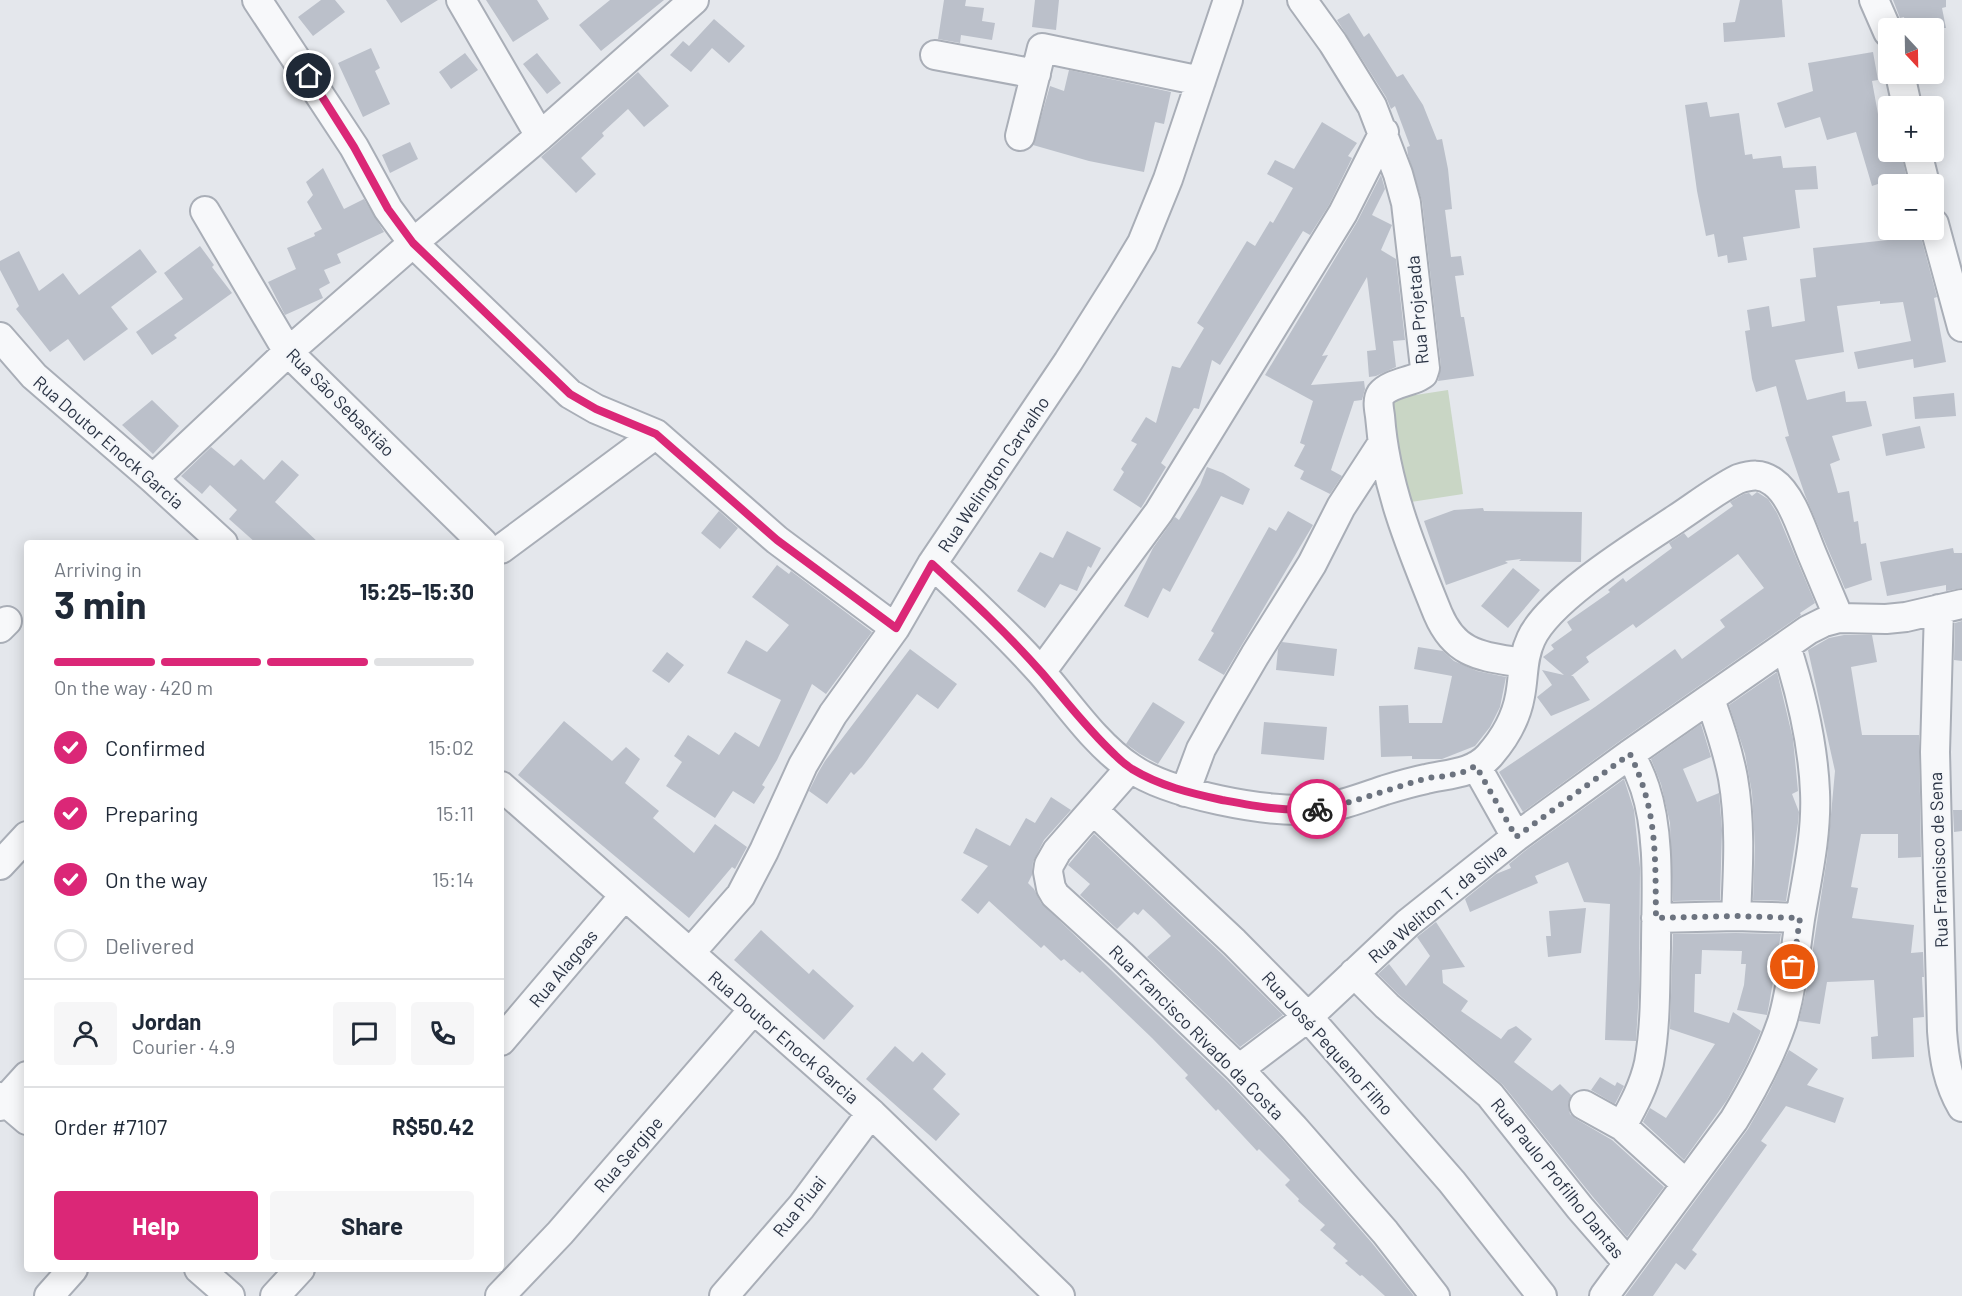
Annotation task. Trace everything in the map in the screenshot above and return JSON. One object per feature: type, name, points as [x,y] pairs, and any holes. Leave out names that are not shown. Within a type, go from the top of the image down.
[{"type":"street","points":[[257,0],[354,147],[388,209],[413,243],[570,394],[596,409],[656,434],[777,540],[896,628]]},
{"type":"street","points":[[461,0],[540,136]]},
{"type":"street","points":[[153,479],[288,352],[540,136],[694,0]]},
{"type":"street","name":"Rua Welington Carvalho","points":[[690,953],[741,895],[764,851],[803,765],[833,714],[896,628],[932,564],[1068,362],[1142,243],[1168,179],[1228,0]]},
{"type":"street","name":"Rua Projetada","points":[[1302,0],[1333,43],[1367,97],[1384,132],[1406,203],[1425,365],[1421,375],[1388,389],[1380,396],[1382,444],[1399,513],[1431,597],[1449,635],[1459,646],[1471,651],[1523,663]]},
{"type":"street","points":[[1874,0],[1882,18]]},
{"type":"street","points":[[1020,136],[1042,48],[1201,81]]},
{"type":"street","points":[[935,55],[1036,74]]},
{"type":"street","points":[[1041,672],[1165,503],[1342,213],[1384,132]]},
{"type":"street","name":"Rua São Sebastião","points":[[204,211],[288,352],[480,540]]},
{"type":"street","points":[[1938,240],[1962,327]]},
{"type":"street","name":"Rua Doutor Enock Garcia","points":[[0,337],[34,376],[220,540]]},
{"type":"street","points":[[504,547],[656,434]]},
{"type":"street","points":[[1185,792],[1202,749],[1224,708],[1312,564],[1341,507],[1382,444]]},
{"type":"street","points":[[932,564],[990,617],[1082,721],[1130,768],[1158,783],[1185,792],[1258,807],[1294,811],[1350,802],[1427,778],[1463,772],[1487,759],[1506,734],[1515,717],[1520,696],[1523,663],[1538,625],[1575,590],[1668,525],[1731,483],[1744,477],[1754,475],[1765,477],[1778,486],[1784,494],[1794,512],[1839,618]]},
{"type":"street","name":"Rua Weliton T. da Silva","points":[[1239,1070],[1308,1017],[1408,923],[1516,837],[1808,630],[1839,618],[1886,619],[1950,607]]},
{"type":"street","name":"Rua Francisco de Sena","points":[[1950,607],[1935,752],[1942,1031],[1948,1076],[1962,1107]]},
{"type":"street","points":[[1604,1296],[1734,1120],[1753,1090],[1770,1056],[1782,1020],[1813,840],[1815,794],[1799,685],[1786,646]]},
{"type":"street","points":[[1710,699],[1723,737],[1738,816],[1736,916]]},
{"type":"street","points":[[1622,1126],[1638,1096],[1648,1064],[1653,1035],[1655,989],[1654,843],[1650,808],[1645,789],[1630,754]]},
{"type":"street","points":[[1476,766],[1516,837]]},
{"type":"street","name":"Rua Francisco Rivado da Costa","points":[[1130,768],[1066,839],[1049,865],[1050,888],[1068,908],[1121,955],[1239,1070],[1347,1186],[1435,1296]]},
{"type":"street","name":"Rua Doutor Enock Garcia","points":[[504,792],[871,1113],[1059,1296]]},
{"type":"street","name":"Rua José Pequeno Filho","points":[[1093,810],[1234,942],[1308,1017],[1452,1182],[1542,1296]]},
{"type":"street","points":[[0,866],[24,839]]},
{"type":"street","name":"Rua Alagoas","points":[[504,1037],[624,896]]},
{"type":"street","points":[[1656,918],[1736,916],[1800,918]]},
{"type":"street","name":"Rua Paulo Profilho Dantas","points":[[1354,973],[1388,1006],[1455,1063],[1476,1085],[1490,1095],[1580,1208],[1628,1263]]},
{"type":"street","name":"Rua Sergipe","points":[[500,1296],[560,1233],[753,1010]]},
{"type":"street","points":[[24,1079],[2,1101],[24,1118]]},
{"type":"street","points":[[1584,1105],[1622,1126],[1686,1184]]},
{"type":"street","name":"Rua Piuai","points":[[724,1296],[801,1207],[871,1113]]},
{"type":"street","points":[[49,1296],[70,1272]]},
{"type":"street","points":[[202,1272],[230,1296]]},
{"type":"street","points":[[275,1296],[297,1272]]},
{"type":"green space","points":[[1448,390],[1463,494],[1398,504],[1383,400]]},
{"type":"building","points":[[321,0],[335,0],[345,12],[313,36],[298,17]]},
{"type":"building","points":[[386,0],[438,0],[401,23]]},
{"type":"building","points":[[486,0],[537,0],[549,19],[513,42]]},
{"type":"building","points":[[610,0],[664,0],[601,51],[579,25]]},
{"type":"building","points":[[944,0],[966,0],[965,6],[984,8],[982,21],[995,23],[992,40],[961,35],[960,43],[938,39]]},
{"type":"building","points":[[1035,0],[1059,0],[1056,30],[1032,27]]},
{"type":"building","points":[[1740,0],[1782,0],[1785,37],[1724,42],[1723,23],[1735,22]]},
{"type":"building","points":[[1893,0],[1946,0],[1946,7],[1942,8],[1944,18],[1900,18]]},
{"type":"building","points":[[1349,13],[1364,37],[1369,33],[1397,77],[1403,74],[1423,105],[1437,140],[1442,139],[1452,209],[1445,210],[1451,257],[1461,256],[1464,275],[1455,276],[1474,376],[1438,381],[1441,366],[1422,201],[1408,155],[1407,147],[1410,146],[1395,106],[1391,109],[1386,97],[1337,20]]},
{"type":"building","points":[[714,19],[745,46],[729,63],[712,48],[691,72],[670,55],[683,41],[689,46]]},
{"type":"building","points":[[371,48],[380,68],[375,71],[390,104],[363,117],[338,63]]},
{"type":"building","points":[[1873,52],[1878,80],[1872,81],[1878,114],[1878,162],[1903,162],[1906,174],[1878,174],[1878,184],[1872,186],[1856,132],[1827,140],[1820,117],[1785,128],[1777,103],[1813,91],[1808,63]]},
{"type":"building","points":[[465,53],[478,70],[451,89],[439,72]]},
{"type":"building","points":[[537,53],[561,83],[547,94],[523,64]]},
{"type":"building","points":[[1069,70],[1171,92],[1164,124],[1155,122],[1144,172],[1089,161],[1033,145],[1050,86],[1064,91]]},
{"type":"building","points":[[638,72],[669,106],[644,127],[628,109],[602,133],[604,136],[581,158],[596,174],[576,193],[541,157]]},
{"type":"building","points":[[1707,102],[1710,117],[1739,113],[1745,155],[1752,154],[1753,159],[1781,156],[1783,168],[1816,166],[1818,189],[1795,190],[1800,228],[1743,237],[1747,260],[1728,263],[1727,255],[1718,257],[1714,234],[1706,236],[1685,105]]},
{"type":"building","points":[[1322,122],[1357,143],[1348,156],[1352,158],[1329,205],[1310,235],[1303,231],[1220,365],[1212,360],[1199,409],[1194,408],[1161,463],[1166,467],[1141,508],[1113,490],[1124,472],[1121,469],[1137,444],[1131,441],[1146,417],[1156,423],[1172,366],[1180,368],[1204,328],[1197,323],[1247,241],[1255,246],[1270,221],[1273,223],[1293,188],[1267,174],[1275,160],[1294,169]]},
{"type":"building","points":[[410,142],[418,159],[390,173],[382,155]]},
{"type":"building","points":[[323,168],[344,209],[364,199],[384,232],[337,254],[341,263],[324,270],[330,283],[319,289],[323,298],[285,315],[268,282],[296,269],[287,248],[315,236],[314,233],[322,229],[307,202],[313,195],[306,182]]},
{"type":"building","points":[[1381,175],[1385,189],[1372,215],[1392,225],[1381,250],[1396,259],[1405,340],[1393,341],[1396,367],[1369,377],[1367,351],[1376,350],[1367,277],[1322,356],[1328,355],[1311,385],[1364,381],[1365,389],[1362,400],[1354,401],[1331,470],[1342,476],[1330,494],[1300,479],[1304,471],[1294,466],[1305,445],[1300,443],[1313,401],[1265,375],[1357,222]]},
{"type":"building","points":[[1888,240],[1922,240],[1937,297],[1934,298],[1946,362],[1914,368],[1913,359],[1858,369],[1854,352],[1911,341],[1903,302],[1880,304],[1880,301],[1837,306],[1844,352],[1795,360],[1807,400],[1845,391],[1846,402],[1866,401],[1872,426],[1832,436],[1840,460],[1830,464],[1838,493],[1849,491],[1854,522],[1858,521],[1861,544],[1866,543],[1872,580],[1845,589],[1805,495],[1785,437],[1789,436],[1776,386],[1756,392],[1745,331],[1750,330],[1747,310],[1769,306],[1772,327],[1805,321],[1800,279],[1816,277],[1813,248]]},
{"type":"building","points":[[200,246],[214,265],[212,267],[232,293],[174,335],[177,338],[152,355],[136,332],[183,299],[164,273]]},
{"type":"building","points":[[140,249],[157,272],[111,307],[128,329],[84,361],[68,339],[50,352],[16,309],[19,306],[0,270],[0,261],[19,251],[39,291],[63,273],[79,295]]},
{"type":"building","points":[[1954,393],[1956,416],[1915,419],[1913,397]]},
{"type":"building","points":[[152,400],[179,426],[153,454],[122,425]]},
{"type":"building","points":[[1920,426],[1925,448],[1886,456],[1882,434]]},
{"type":"building","points":[[211,447],[234,466],[241,459],[264,480],[282,460],[299,475],[275,502],[316,540],[253,540],[229,519],[237,510],[210,485],[202,494],[181,476]]},
{"type":"building","points":[[1207,467],[1223,473],[1250,489],[1243,505],[1221,496],[1170,592],[1163,588],[1148,618],[1124,606],[1153,548],[1175,517],[1179,520],[1200,485]]},
{"type":"building","points":[[1757,492],[1768,499],[1777,513],[1815,603],[1523,812],[1499,772],[1675,649],[1682,659],[1725,627],[1720,620],[1764,588],[1738,554],[1636,628],[1633,624],[1586,657],[1589,662],[1571,676],[1590,700],[1551,716],[1537,697],[1552,685],[1542,670],[1564,675],[1543,657],[1554,649],[1551,645],[1572,630],[1567,622],[1610,592],[1608,590],[1623,578],[1626,582],[1672,548],[1669,543],[1684,533],[1688,538],[1733,506],[1730,502],[1744,494],[1749,493],[1752,496]]},
{"type":"building","points":[[1483,508],[1484,511],[1582,512],[1581,562],[1519,561],[1521,559],[1505,561],[1508,563],[1446,585],[1424,521],[1454,510]]},
{"type":"building","points":[[719,511],[738,528],[720,549],[701,533]]},
{"type":"building","points":[[1288,511],[1313,525],[1224,675],[1198,660],[1214,633],[1211,631],[1269,527],[1276,531]]},
{"type":"building","points":[[1067,531],[1101,548],[1091,568],[1088,566],[1077,591],[1060,584],[1045,608],[1017,591],[1040,552],[1053,558]]},
{"type":"building","points":[[1953,548],[1954,553],[1962,553],[1962,588],[1946,591],[1946,585],[1887,596],[1880,562]]},
{"type":"building","points":[[777,565],[789,574],[791,571],[872,632],[826,694],[812,684],[777,760],[762,785],[765,787],[754,804],[733,791],[715,818],[666,786],[682,762],[674,756],[688,735],[719,755],[735,732],[759,747],[781,700],[727,673],[746,640],[767,652],[789,625],[752,597]]},
{"type":"building","points":[[1513,568],[1540,590],[1508,628],[1481,606]]},
{"type":"building","points":[[1962,621],[1962,661],[1954,660],[1955,623]]},
{"type":"building","points":[[1844,635],[1872,635],[1877,662],[1851,667],[1862,735],[1919,735],[1921,857],[1898,858],[1898,834],[1861,834],[1851,887],[1858,888],[1852,918],[1914,925],[1911,953],[1923,952],[1924,1017],[1913,1018],[1914,1057],[1872,1059],[1871,1037],[1878,1036],[1874,980],[1827,982],[1820,1024],[1799,1021],[1807,987],[1827,858],[1835,771],[1808,650],[1829,638]]},
{"type":"building","points":[[1282,642],[1337,649],[1334,676],[1276,670],[1278,649]]},
{"type":"building","points":[[1418,647],[1443,651],[1454,661],[1477,671],[1506,677],[1500,707],[1490,727],[1475,746],[1442,759],[1412,759],[1412,756],[1381,757],[1379,706],[1408,705],[1409,723],[1442,723],[1452,676],[1414,669]]},
{"type":"building","points":[[910,649],[957,684],[938,709],[917,694],[862,767],[854,775],[851,772],[827,804],[809,791],[818,773]]},
{"type":"building","points":[[667,652],[684,665],[669,683],[652,671]]},
{"type":"building","points":[[1777,672],[1793,739],[1798,791],[1792,794],[1799,812],[1798,823],[1786,901],[1753,900],[1755,847],[1752,793],[1745,754],[1729,705]]},
{"type":"building","points":[[1153,702],[1185,722],[1158,764],[1126,744]]},
{"type":"building","points":[[564,721],[612,761],[626,747],[640,759],[625,783],[659,811],[653,818],[694,853],[715,824],[747,847],[735,869],[732,867],[689,918],[518,775]]},
{"type":"building","points":[[1264,722],[1327,727],[1324,760],[1261,754]]},
{"type":"building","points":[[1701,724],[1711,757],[1683,769],[1697,802],[1719,793],[1722,830],[1720,900],[1673,901],[1670,823],[1661,784],[1651,759]]},
{"type":"building","points":[[1624,779],[1634,810],[1640,868],[1639,991],[1636,1041],[1605,1040],[1610,904],[1584,902],[1568,862],[1535,876],[1538,883],[1470,912],[1465,899],[1496,874],[1511,868],[1509,864],[1526,850]]},
{"type":"building","points":[[1051,797],[1071,810],[1044,840],[1033,862],[1032,875],[1028,883],[1041,903],[1227,1081],[1282,1139],[1372,1243],[1414,1296],[1385,1296],[1345,1263],[1348,1261],[1333,1248],[1336,1244],[1320,1230],[1325,1225],[1298,1201],[1299,1199],[1285,1185],[1290,1180],[1259,1149],[1257,1151],[1218,1109],[1216,1111],[1185,1078],[1188,1075],[1082,971],[1080,973],[1064,959],[1061,961],[1044,945],[1041,948],[989,901],[978,914],[961,900],[988,866],[963,853],[976,828],[1010,846],[1026,818],[1035,823]]},
{"type":"building","points":[[1953,810],[1962,810],[1962,831],[1954,832]]},
{"type":"building","points":[[1094,834],[1222,954],[1283,1015],[1240,1047],[1147,957],[1171,936],[1156,921],[1143,909],[1138,915],[1134,912],[1117,929],[1080,895],[1090,884],[1068,865]]},
{"type":"building","points":[[1586,908],[1581,953],[1548,957],[1546,936],[1551,936],[1549,911]]},
{"type":"building","points":[[1436,922],[1465,967],[1442,970],[1443,983],[1468,1001],[1461,1011],[1501,1039],[1508,1030],[1516,1026],[1532,1039],[1514,1062],[1552,1091],[1560,1084],[1571,1095],[1568,1105],[1570,1114],[1612,1140],[1664,1187],[1627,1237],[1503,1085],[1378,974],[1389,964],[1406,986],[1430,956],[1417,937]]},
{"type":"building","points":[[761,930],[809,974],[813,969],[854,1006],[824,1040],[734,960]]},
{"type":"building","points":[[1673,934],[1781,934],[1767,1015],[1737,1010],[1744,985],[1746,964],[1741,964],[1742,951],[1702,950],[1701,974],[1695,974],[1694,1012],[1729,1023],[1733,1012],[1761,1031],[1727,1100],[1684,1160],[1643,1122],[1650,1108],[1666,1118],[1715,1044],[1670,1029]]},
{"type":"building","points":[[895,1046],[913,1062],[922,1052],[946,1074],[933,1089],[960,1114],[936,1141],[866,1079]]},
{"type":"building","points":[[1789,1050],[1818,1069],[1807,1085],[1844,1098],[1835,1123],[1786,1106],[1761,1141],[1767,1145],[1692,1250],[1697,1254],[1685,1270],[1676,1263],[1653,1296],[1625,1296],[1748,1129]]},
{"type":"building","points":[[1600,1077],[1615,1086],[1617,1082],[1624,1086],[1615,1104],[1591,1090]]},
{"type":"way so far","points":[[1317,809],[1350,802],[1427,778],[1463,772],[1476,766],[1516,837],[1630,754],[1639,772],[1650,808],[1654,843],[1656,918],[1736,916],[1800,918],[1793,967]]},
{"type":"route","points":[[309,76],[354,147],[388,209],[413,243],[570,394],[596,409],[656,434],[777,540],[896,628],[932,564],[990,617],[1082,721],[1130,768],[1158,783],[1185,792],[1258,807],[1294,811],[1317,809]]}]
